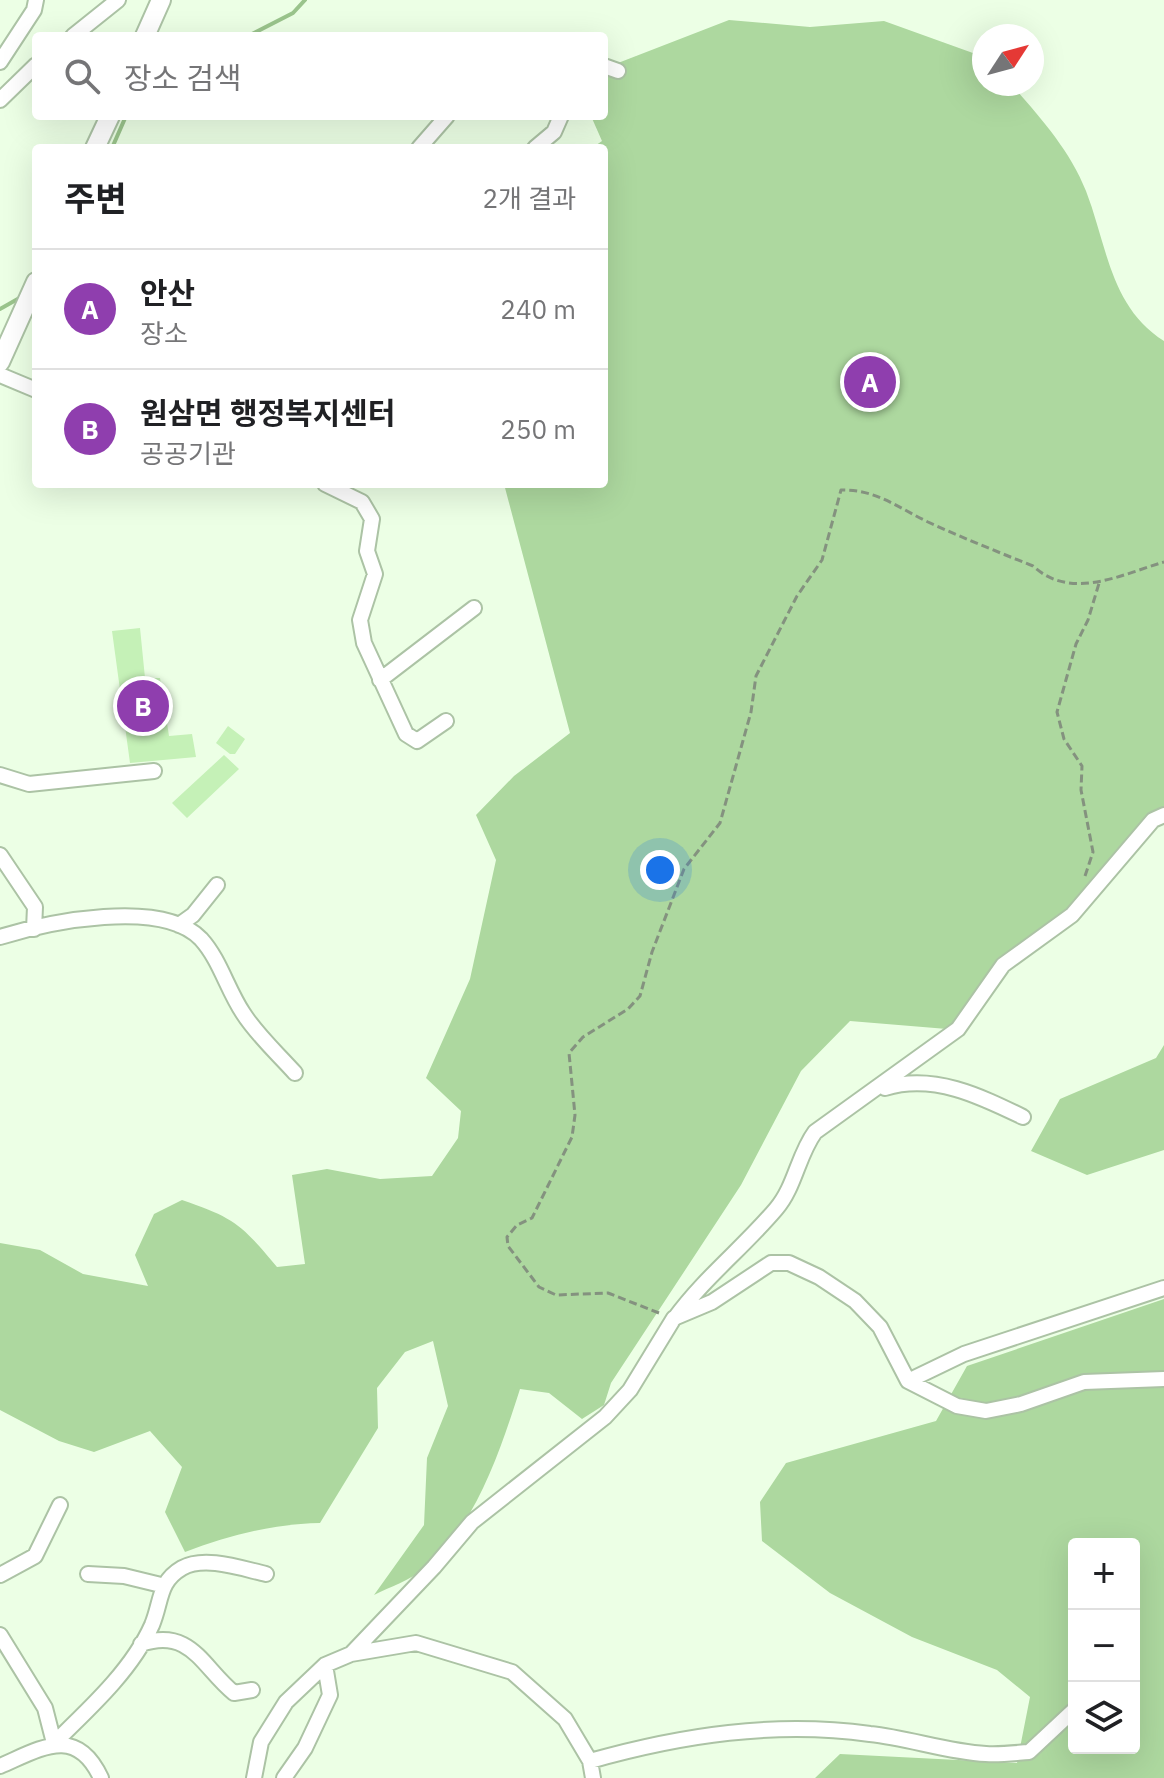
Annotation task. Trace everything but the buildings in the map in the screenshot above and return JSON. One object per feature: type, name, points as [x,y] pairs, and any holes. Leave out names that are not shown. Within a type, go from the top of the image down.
[{"type":"main road","points":[[147,32],[161,0]]},
{"type":"main road","points":[[97,144],[108,120]]},
{"type":"main road","points":[[0,362],[32,290]]},
{"type":"street","points":[[0,62],[34,10],[36,0]]},
{"type":"street","points":[[78,32],[118,0]]},
{"type":"street","points":[[0,100],[32,69]]},
{"type":"street","points":[[422,144],[444,120]]},
{"type":"street","points":[[540,144],[554,132],[559,120]]},
{"type":"street","points":[[0,375],[32,388]]},
{"type":"street","points":[[333,488],[362,502],[372,519],[367,551],[375,574],[360,620],[364,643],[406,734],[417,741],[446,721]]},
{"type":"street","points":[[380,680],[474,608]]},
{"type":"street","points":[[0,775],[29,784],[154,771]]},
{"type":"street","points":[[351,1654],[426,1576],[472,1522],[605,1417],[630,1390],[673,1320],[701,1283],[778,1207],[803,1148],[815,1132],[958,1029],[1003,965],[1072,915],[1153,820],[1164,815]]},
{"type":"street","points":[[0,855],[35,907],[34,929]]},
{"type":"street","points":[[179,925],[193,915],[217,885]]},
{"type":"street","points":[[0,937],[95,917],[144,917],[179,925],[199,937],[245,1016],[295,1073]]},
{"type":"street","points":[[877,1090],[903,1082],[936,1083],[992,1102],[1023,1117]]},
{"type":"street","points":[[673,1320],[712,1302],[771,1263],[789,1263],[819,1277],[855,1301],[880,1327],[908,1381],[957,1406],[986,1411],[1021,1404],[1084,1382],[1164,1379]]},
{"type":"street","points":[[908,1381],[964,1354],[1164,1288]]},
{"type":"street","points":[[0,1575],[35,1556],[60,1505]]},
{"type":"street","points":[[0,1766],[54,1743],[82,1716],[141,1644],[152,1624],[161,1585],[184,1566],[221,1563],[266,1574]]},
{"type":"street","points":[[88,1574],[124,1576],[161,1585]]},
{"type":"street","points":[[0,1635],[45,1708],[54,1743]]},
{"type":"street","points":[[141,1644],[160,1638],[183,1644],[203,1658],[221,1682],[234,1693],[252,1690]]},
{"type":"street","points":[[254,1778],[261,1742],[286,1702],[325,1665],[351,1654],[416,1643],[512,1672],[565,1719],[590,1761],[593,1778]]},
{"type":"street","points":[[284,1778],[305,1748],[330,1695],[325,1665]]},
{"type":"street","points":[[590,1761],[725,1731],[803,1729],[870,1734],[985,1754],[1029,1752],[1068,1716]]},
{"type":"street","points":[[54,1743],[71,1747],[95,1765],[101,1778]]},
{"type":"path","points":[[673,1320],[608,1293],[556,1295],[539,1287],[508,1246],[507,1237],[517,1225],[532,1218],[572,1137],[575,1115],[569,1053],[583,1037],[628,1009],[640,996],[652,952],[684,869],[720,823],[751,712],[756,676],[797,596],[822,560],[841,490],[858,490],[885,498],[916,516],[1033,566],[1047,579],[1062,585],[1100,580],[1164,562]]},
{"type":"path","points":[[1078,885],[1091,862],[1091,830],[1081,790],[1082,766],[1064,739],[1057,712],[1076,644],[1088,620],[1100,580]]},
{"type":"green space","points":[[729,20],[810,27],[884,21],[972,53],[972,96],[1022,96],[1053,134],[1086,191],[1121,293],[1146,327],[1164,341],[1164,807],[1094,876],[1060,918],[947,1029],[850,1021],[801,1071],[741,1185],[611,1383],[604,1405],[582,1419],[549,1393],[520,1389],[495,1462],[458,1531],[424,1569],[374,1595],[424,1525],[427,1458],[448,1406],[433,1341],[405,1352],[377,1388],[378,1428],[320,1523],[251,1532],[185,1552],[165,1512],[182,1467],[150,1431],[94,1452],[59,1441],[0,1410],[0,1243],[40,1250],[83,1274],[148,1286],[135,1255],[154,1214],[182,1200],[236,1224],[277,1267],[305,1264],[292,1175],[327,1169],[380,1179],[432,1176],[458,1138],[461,1111],[426,1078],[470,979],[496,860],[476,815],[514,776],[570,733],[505,488],[608,488],[608,144],[598,144],[602,141],[593,120],[608,120],[608,73],[618,63]]},
{"type":"green space","points":[[1164,1045],[1164,1150],[1087,1175],[1031,1151],[1060,1099],[1156,1058]]},
{"type":"green space","points":[[1164,1299],[1164,1778],[815,1778],[840,1754],[1017,1763],[1030,1697],[997,1670],[912,1637],[830,1593],[762,1541],[760,1502],[786,1463],[936,1421],[967,1366]]},
{"type":"waterway","points":[[256,32],[293,13],[305,0]]},
{"type":"waterway","points":[[114,144],[124,120]]},
{"type":"waterway","points":[[0,309],[23,296]]},
{"type":"place","name":"안산","points":[[870,382]]},
{"type":"place","name":"원삼면 행정복지센터","points":[[143,706]]}]
